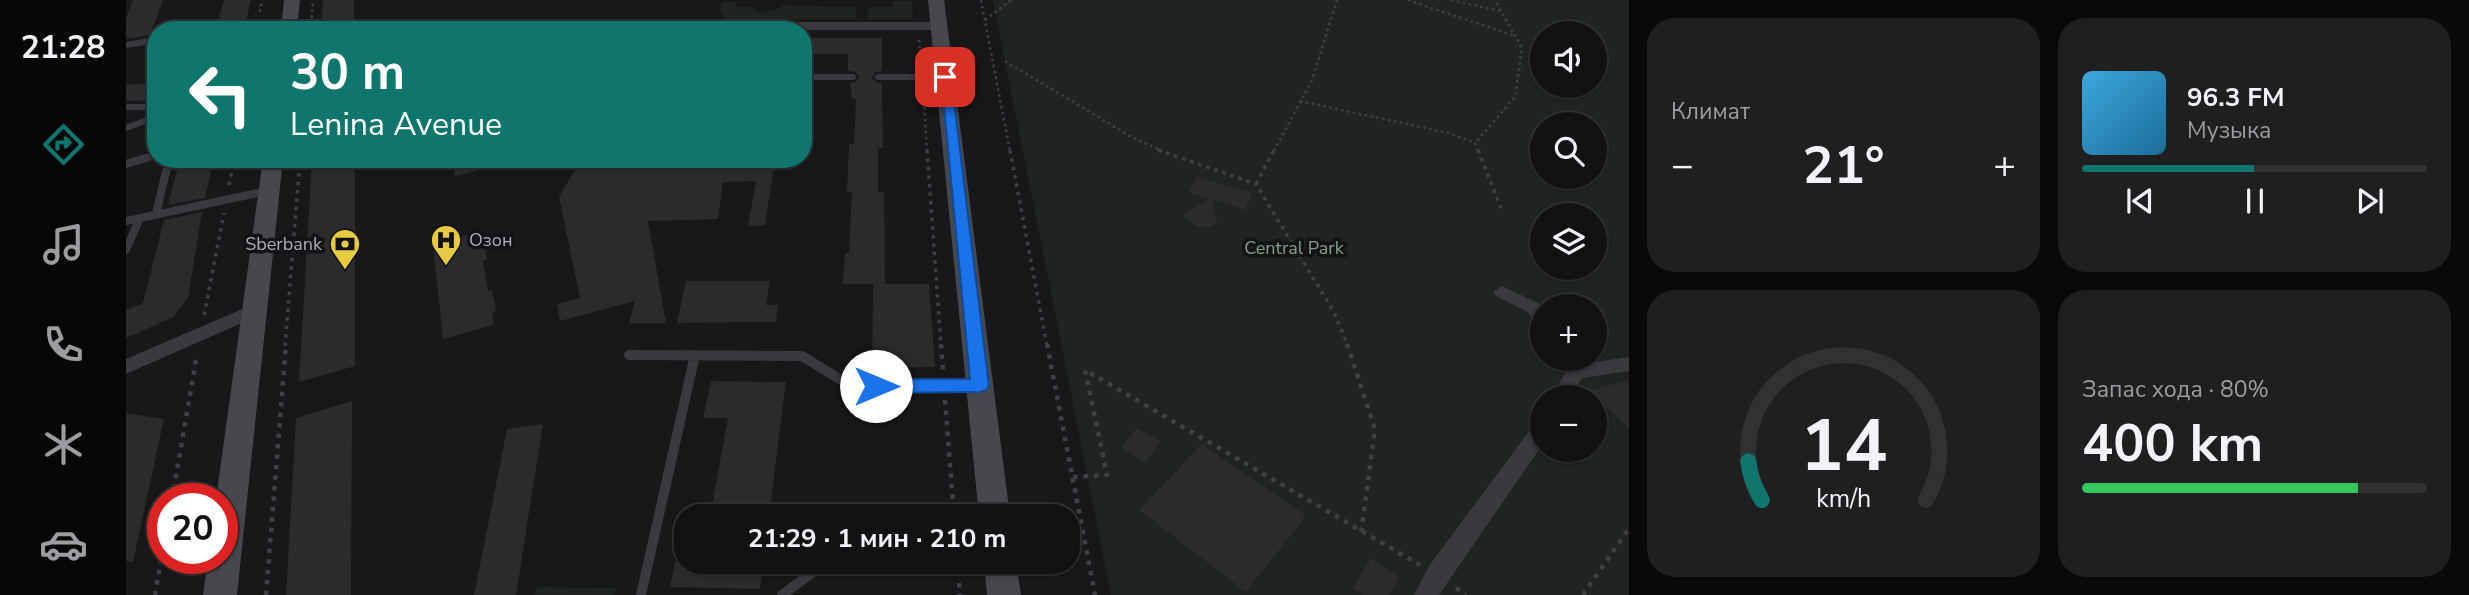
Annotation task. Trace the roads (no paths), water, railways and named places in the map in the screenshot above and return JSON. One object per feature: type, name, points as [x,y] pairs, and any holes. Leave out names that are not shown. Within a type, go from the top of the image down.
[{"type":"main road","points":[[289,21],[292,0]]},
{"type":"main road","points":[[936,0],[928,26],[933,77],[980,386],[994,504]]},
{"type":"main road","points":[[220,595],[272,168]]},
{"type":"street","points":[[812,27],[928,26]]},
{"type":"street","points":[[1502,292],[1530,306]]},
{"type":"street","points":[[126,367],[254,310]]},
{"type":"street","points":[[1607,364],[1629,364]]},
{"type":"street","points":[[1426,595],[1437,574],[1530,446]]},
{"type":"lane","points":[[126,45],[147,42]]},
{"type":"lane","points":[[812,77],[853,77]]},
{"type":"lane","points":[[878,77],[933,77]]},
{"type":"lane","points":[[126,107],[147,107]]},
{"type":"lane","points":[[126,128],[147,120]]},
{"type":"lane","points":[[126,164],[147,158]]},
{"type":"lane","points":[[156,214],[167,168]]},
{"type":"lane","points":[[126,220],[269,191]]},
{"type":"lane","points":[[126,250],[140,218]]},
{"type":"lane","points":[[629,355],[802,356],[851,386],[980,386]]},
{"type":"lane","points":[[641,595],[695,355]]},
{"type":"lane","points":[[782,595],[817,569],[1002,575]]},
{"type":"place","name":"Озон","points":[[446,267]]},
{"type":"place","name":"Sberbank","points":[[345,271]]},
{"type":"park label","name":"Central Park","points":[[1294,248]]}]
